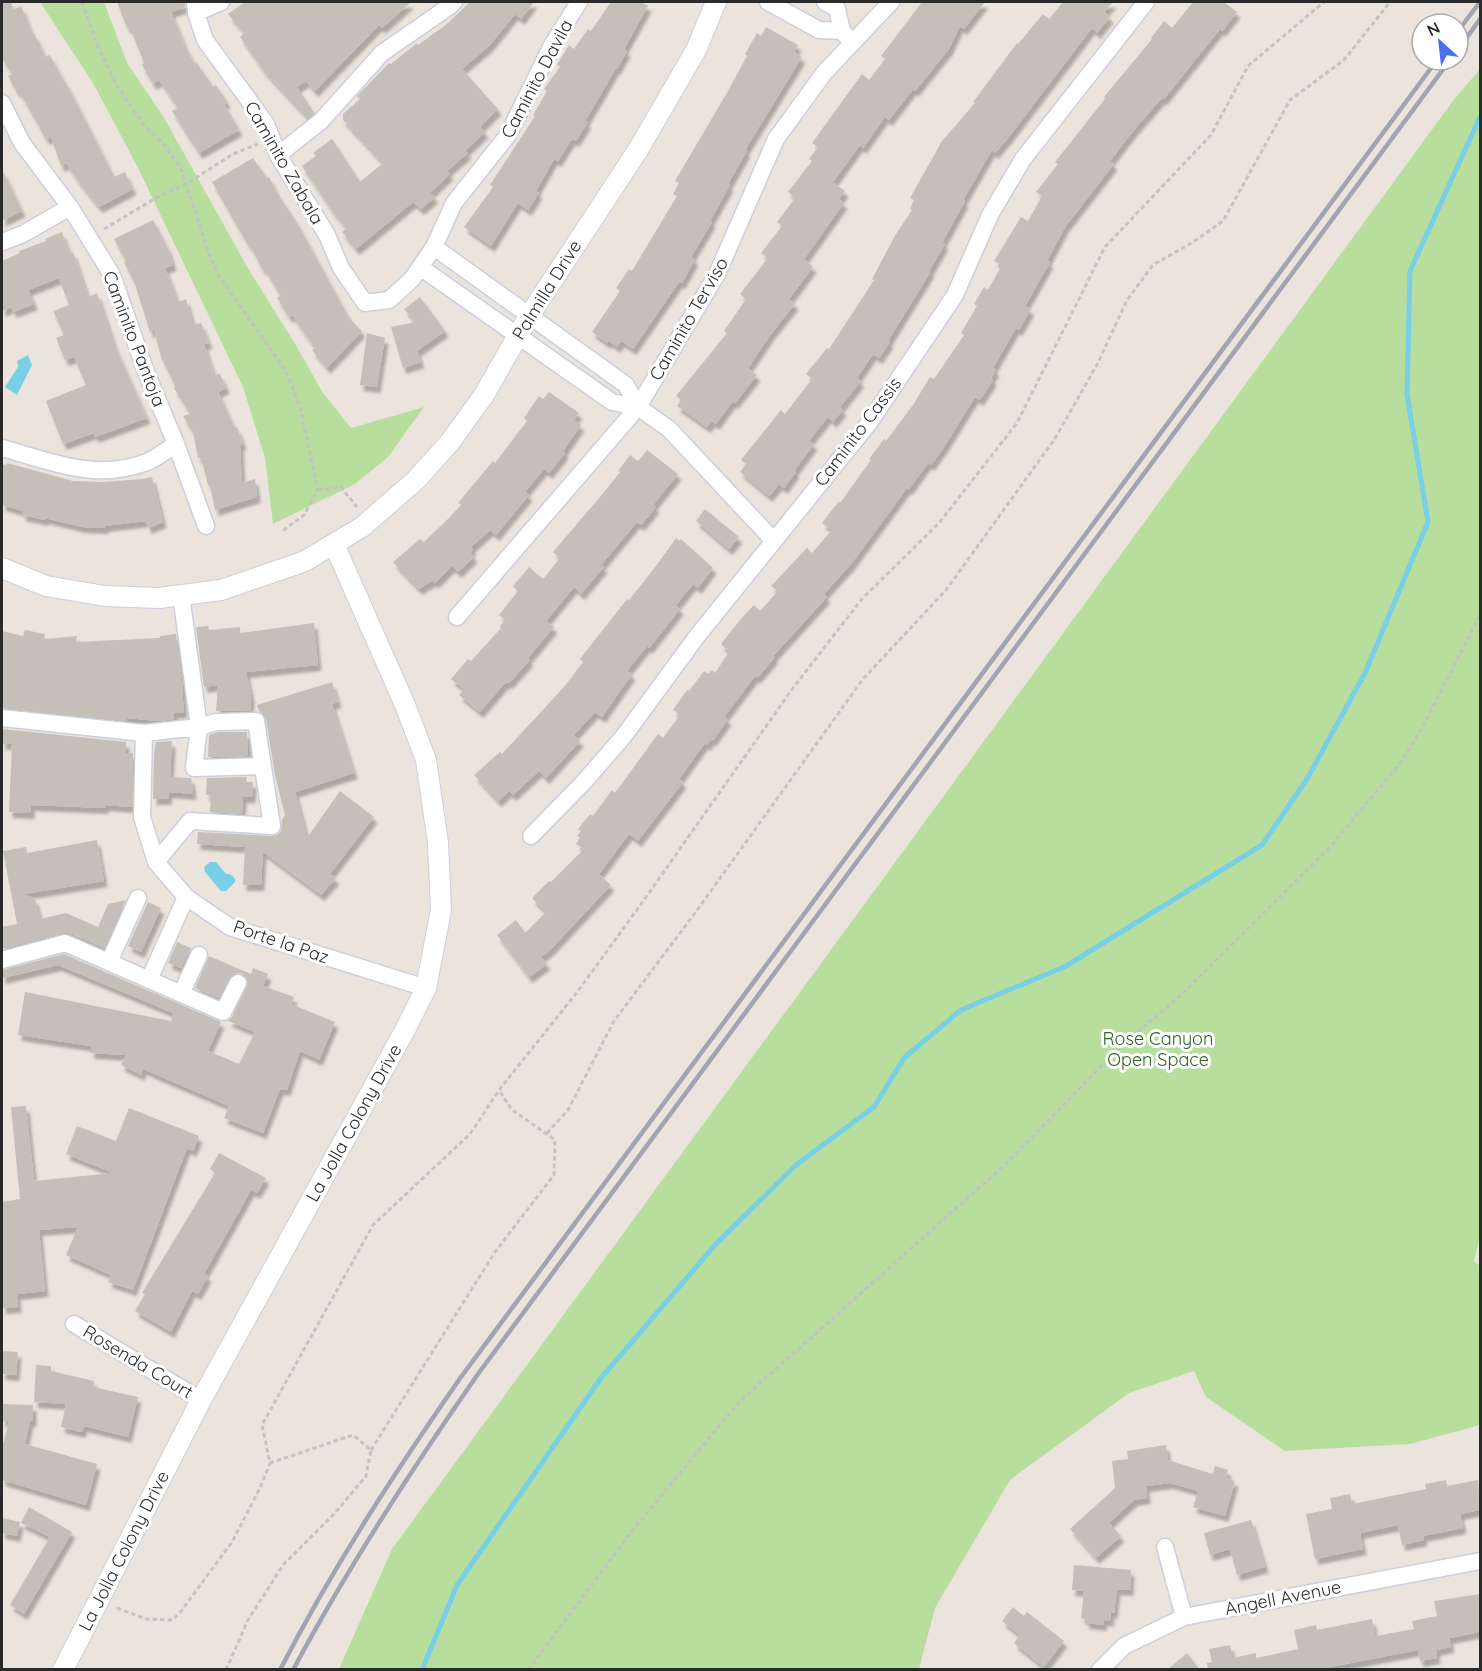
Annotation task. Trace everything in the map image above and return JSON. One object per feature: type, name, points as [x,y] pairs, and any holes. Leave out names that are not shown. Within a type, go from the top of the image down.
[{"type":"street","points":[[195,7],[221,2]]},
{"type":"street","points":[[278,155],[321,120],[382,53],[454,2]]},
{"type":"street","name":"Caminito Davila","points":[[389,300],[412,279],[434,247],[454,203],[508,135],[551,47],[579,2]]},
{"type":"street","name":"Palmilla Drive","points":[[2,568],[46,586],[105,596],[159,598],[221,590],[305,561],[368,521],[416,480],[450,442],[484,395],[530,316],[638,150],[696,50],[716,2]]},
{"type":"street","points":[[768,2],[819,30],[846,37]]},
{"type":"street","points":[[825,2],[837,9],[846,37]]},
{"type":"street","name":"Caminito Terviso","points":[[457,617],[638,407],[717,274],[776,139],[824,73],[846,37],[891,2]]},
{"type":"street","name":"Caminito Cassis","points":[[531,836],[583,783],[623,737],[698,635],[869,423],[955,295],[990,215],[1023,159],[1146,2]]},
{"type":"street","name":"Caminito Zabala","points":[[195,7],[204,40],[266,124],[278,155],[327,235],[341,268],[366,303],[389,300]]},
{"type":"street","name":"Caminito Pantoja","points":[[2,103],[22,143],[70,207],[112,275],[146,372],[176,444],[206,526]]},
{"type":"street","points":[[2,242],[23,234],[70,207]]},
{"type":"street","points":[[434,247],[626,385],[638,407]]},
{"type":"street","points":[[420,267],[612,402],[638,407],[669,429],[774,541]]},
{"type":"street","points":[[2,448],[81,470],[105,472],[145,463],[176,444]]},
{"type":"street","name":"La Jolla Colony Drive","points":[[63,1670],[201,1400],[426,988],[441,910],[438,843],[426,760],[405,705],[334,544]]},
{"type":"street","points":[[181,595],[199,727],[194,768],[262,766]]},
{"type":"street","points":[[2,717],[144,733],[199,727],[216,722],[256,721],[272,826],[190,821],[156,862]]},
{"type":"street","points":[[144,733],[142,818],[156,862]]},
{"type":"street","name":"Porte la Paz","points":[[156,862],[186,897],[230,927],[426,988]]},
{"type":"street","points":[[149,980],[186,897]]},
{"type":"street","points":[[109,962],[138,898]]},
{"type":"street","points":[[2,960],[65,943],[223,1012],[238,983]]},
{"type":"street","points":[[181,994],[199,955]]},
{"type":"street","name":"Rosenda Court","points":[[74,1324],[201,1400]]},
{"type":"street","points":[[1165,1546],[1184,1617]]},
{"type":"street","name":"Angell Avenue","points":[[1101,1670],[1124,1646],[1157,1628],[1184,1617],[1480,1561]]},
{"type":"path","points":[[82,2],[98,47],[116,84],[143,124],[162,142],[181,168],[209,254],[220,278],[286,371],[300,407],[318,490],[304,515],[281,532]]},
{"type":"path","points":[[117,1608],[146,1619],[172,1620],[179,1614],[232,1542],[260,1488],[270,1463],[262,1425],[374,1225],[470,1134],[499,1090],[598,964],[792,688],[862,599],[939,523],[1017,423],[1106,247],[1211,135],[1248,66],[1324,2]]},
{"type":"path","points":[[547,1133],[567,1110],[614,1021],[695,914],[863,679],[946,590],[1054,440],[1098,363],[1127,300],[1153,265],[1193,242],[1223,221],[1290,100],[1344,60],[1390,2]]},
{"type":"path","points":[[89,237],[156,198],[186,184],[233,154],[271,138]]},
{"type":"path","points":[[318,490],[341,487],[368,521]]},
{"type":"path","points":[[528,1670],[632,1531],[740,1401],[1008,1162],[1116,1052],[1181,994],[1333,844],[1402,761],[1422,728],[1480,615]]},
{"type":"path","points":[[226,1670],[248,1620],[283,1565],[334,1514],[366,1476],[371,1450],[495,1252],[554,1175],[555,1140],[511,1109],[499,1090]]},
{"type":"path","points":[[270,1463],[353,1435],[371,1450]]},
{"type":"green space","points":[[40,2],[104,2],[127,63],[163,116],[249,270],[323,393],[351,428],[424,407],[388,457],[355,484],[273,524],[265,458],[243,387],[138,168],[93,83]]},
{"type":"green space","name":"Rose Canyon Open Space","points":[[1480,69],[1480,1237],[1474,1261],[1480,1266],[1480,1425],[1410,1444],[1285,1451],[1206,1397],[1194,1371],[1129,1393],[1010,1480],[935,1608],[919,1669],[339,1669],[392,1549],[1453,101]]},
{"type":"water","points":[[28,355],[32,365],[17,395],[5,387],[18,367],[17,361]]},
{"type":"water","points":[[210,862],[216,862],[226,874],[230,874],[235,879],[226,891],[221,891],[205,872],[204,867]]},
{"type":"building","points":[[2,2],[11,2],[13,10],[21,6],[32,34],[34,33],[45,57],[50,55],[65,81],[114,177],[125,172],[133,189],[99,207],[66,163],[61,166],[51,137],[46,139],[8,76],[12,74],[2,58]]},
{"type":"building","points":[[117,2],[185,2],[185,7],[171,12],[184,44],[195,64],[197,63],[213,87],[216,85],[227,102],[224,104],[239,130],[199,153],[172,111],[178,108],[159,80],[153,84],[142,65],[144,63],[130,27],[127,28]]},
{"type":"building","points":[[245,2],[411,2],[382,28],[379,25],[315,91],[306,81],[297,87],[314,113],[308,118],[264,71],[240,37],[245,33],[228,14]]},
{"type":"building","points":[[470,2],[534,2],[521,19],[515,14],[490,45],[462,69],[498,109],[480,127],[485,132],[465,151],[468,153],[447,171],[450,174],[430,193],[435,197],[421,209],[413,202],[356,249],[342,232],[347,228],[333,212],[302,166],[316,156],[313,153],[332,139],[360,182],[383,163],[343,120],[343,114],[360,99],[357,96],[389,63],[391,64],[417,43],[418,45],[447,24]]},
{"type":"building","points":[[611,2],[641,2],[648,6],[624,49],[627,51],[585,121],[588,122],[576,141],[572,139],[558,161],[554,159],[536,191],[539,193],[528,210],[518,203],[491,246],[464,227],[493,187],[490,185],[535,116],[533,115],[547,91],[544,89],[560,67],[557,65],[569,45],[574,49],[588,29],[591,31]]},
{"type":"building","points":[[922,2],[985,2],[964,29],[960,26],[949,49],[915,91],[913,89],[889,120],[885,117],[863,148],[860,145],[833,182],[845,191],[839,199],[844,203],[804,259],[813,267],[789,299],[795,304],[770,335],[748,368],[757,375],[716,424],[712,421],[707,427],[677,406],[681,400],[676,396],[727,333],[724,331],[746,299],[740,294],[768,258],[761,253],[782,226],[777,222],[795,198],[788,192],[812,161],[809,159],[818,147],[812,143],[862,74],[869,80],[885,59],[881,56]]},
{"type":"building","points":[[1063,2],[1113,2],[1104,12],[1110,17],[1097,33],[1092,28],[1008,138],[995,153],[992,150],[963,200],[965,201],[942,243],[945,244],[929,271],[931,271],[888,341],[890,342],[879,358],[873,354],[857,378],[861,381],[840,407],[843,410],[833,422],[828,417],[809,441],[814,444],[784,488],[779,484],[769,496],[740,472],[746,464],[741,460],[781,410],[785,414],[812,379],[806,374],[827,348],[829,349],[874,280],[872,279],[896,234],[912,210],[910,209],[914,200],[910,198],[942,141],[975,103],[973,102],[1017,43],[1043,14],[1049,19]]},
{"type":"building","points":[[1193,2],[1224,2],[1237,12],[1222,31],[1220,29],[1164,99],[1162,98],[1133,131],[1110,161],[1114,164],[1065,227],[1047,261],[1050,262],[1025,306],[1031,309],[1019,330],[1016,328],[993,368],[996,370],[991,378],[993,380],[980,400],[975,397],[931,465],[928,463],[909,489],[907,488],[852,563],[824,594],[827,597],[773,656],[775,657],[757,678],[755,676],[724,717],[728,719],[713,740],[711,739],[707,745],[705,743],[679,779],[683,782],[638,841],[629,834],[599,874],[611,885],[541,957],[547,964],[529,977],[497,935],[516,920],[525,933],[546,912],[532,898],[584,849],[576,844],[580,838],[577,836],[581,831],[578,829],[590,814],[593,816],[612,790],[615,793],[658,734],[663,738],[680,715],[673,710],[687,690],[689,691],[704,671],[708,674],[712,670],[715,673],[729,652],[721,644],[740,620],[754,605],[760,611],[778,591],[771,586],[807,548],[812,553],[832,530],[822,523],[839,501],[840,503],[884,439],[886,441],[913,405],[930,377],[934,379],[964,335],[961,333],[977,306],[974,304],[984,287],[988,290],[1002,265],[994,261],[1021,217],[1028,221],[1042,196],[1036,192],[1058,164],[1055,162],[1164,21],[1172,28]]},
{"type":"building","points":[[766,27],[798,45],[794,52],[802,57],[745,150],[747,151],[710,221],[712,222],[691,257],[695,259],[682,283],[679,282],[633,349],[621,341],[617,347],[608,341],[607,343],[592,332],[620,291],[616,288],[629,269],[632,271],[677,196],[673,194],[679,183],[675,181],[728,91],[757,33],[761,36]]},
{"type":"building","points":[[253,158],[267,178],[269,177],[297,223],[349,318],[362,331],[327,368],[312,350],[315,348],[292,315],[289,317],[277,298],[281,296],[264,268],[262,269],[212,182]]},
{"type":"building","points":[[2,169],[22,211],[2,221]]},
{"type":"building","points":[[153,220],[168,249],[173,265],[165,268],[178,302],[186,299],[193,325],[201,323],[209,343],[204,344],[214,375],[220,374],[226,388],[218,392],[234,428],[237,427],[243,444],[240,445],[242,483],[255,479],[257,497],[215,510],[201,457],[198,458],[193,432],[183,416],[190,414],[174,388],[176,387],[161,357],[154,330],[150,332],[135,284],[114,239]]},
{"type":"building","points":[[62,232],[69,253],[73,252],[88,297],[97,293],[115,347],[147,418],[95,437],[94,433],[63,444],[46,401],[86,385],[74,357],[65,360],[56,338],[64,335],[53,311],[69,305],[59,278],[28,290],[34,304],[13,312],[11,307],[2,311],[2,261]]},
{"type":"building","points":[[420,297],[445,331],[417,351],[421,362],[403,368],[391,327],[415,322],[404,309]]},
{"type":"building","points":[[367,333],[385,338],[377,387],[360,385]]},
{"type":"building","points":[[549,392],[579,413],[574,420],[581,425],[563,451],[565,453],[549,473],[544,469],[525,492],[529,495],[496,535],[490,530],[471,547],[473,550],[470,552],[474,557],[458,572],[452,566],[435,583],[433,580],[419,589],[393,562],[420,539],[424,542],[461,505],[458,503],[493,461],[495,463],[527,421],[524,418],[539,396],[543,399]]},
{"type":"building","points":[[647,450],[678,474],[653,505],[656,507],[641,525],[637,522],[630,530],[601,565],[604,567],[581,594],[574,587],[546,621],[554,627],[528,658],[530,660],[510,682],[505,683],[480,712],[459,695],[464,689],[451,679],[468,659],[471,661],[501,628],[505,620],[499,615],[518,591],[513,586],[529,567],[543,579],[560,558],[553,552],[620,472],[618,471],[630,455],[638,461]]},
{"type":"building","points":[[7,463],[73,481],[104,482],[152,477],[163,522],[148,528],[146,521],[105,526],[105,528],[82,527],[22,515],[23,511],[2,505],[2,464]]},
{"type":"building","points":[[705,509],[739,537],[729,549],[696,521]]},
{"type":"building","points":[[676,538],[680,541],[681,539],[713,568],[698,588],[693,584],[676,605],[680,609],[627,671],[632,674],[602,717],[595,712],[574,735],[580,741],[546,778],[539,771],[513,795],[509,791],[498,801],[474,775],[500,752],[502,754],[564,687],[583,662],[580,659]]},
{"type":"building","points":[[314,623],[318,665],[246,672],[251,697],[250,711],[216,711],[218,685],[204,687],[196,627],[208,626],[209,630],[240,627],[240,633]]},
{"type":"building","points":[[25,630],[45,634],[44,639],[77,636],[76,642],[160,638],[160,636],[176,634],[184,712],[174,713],[174,719],[158,721],[127,718],[127,721],[2,708],[2,631],[23,636]]},
{"type":"building","points":[[332,682],[338,702],[332,704],[354,773],[295,792],[307,838],[340,791],[374,817],[330,874],[336,878],[321,895],[263,852],[261,885],[243,885],[245,847],[197,844],[198,832],[271,836],[281,831],[285,815],[275,775],[266,719],[257,705]]},
{"type":"building","points":[[2,729],[126,742],[126,753],[133,753],[132,807],[31,805],[31,813],[9,812],[12,744],[2,744]]},
{"type":"building","points":[[218,732],[247,732],[248,756],[208,757],[209,735]]},
{"type":"building","points":[[172,741],[170,777],[191,778],[193,794],[169,792],[168,799],[153,799],[156,742]]},
{"type":"building","points":[[247,777],[246,782],[253,782],[252,797],[243,797],[242,814],[210,812],[211,795],[206,795],[207,778]]},
{"type":"building","points":[[97,840],[104,881],[24,894],[35,899],[40,919],[66,913],[98,927],[108,904],[126,900],[104,948],[69,933],[63,933],[2,949],[2,927],[17,924],[3,851],[26,847],[27,853]]},
{"type":"building","points":[[148,902],[161,908],[141,952],[128,946]]},
{"type":"building","points":[[177,942],[191,948],[181,968],[168,963]]},
{"type":"building","points":[[64,954],[221,1022],[208,1051],[239,1064],[255,1032],[228,1021],[248,982],[242,973],[233,974],[218,998],[195,988],[209,956],[251,974],[253,968],[268,974],[263,986],[294,997],[291,1004],[335,1022],[319,1060],[300,1051],[287,1090],[280,1089],[263,1133],[224,1118],[229,1106],[143,1069],[141,1075],[121,1065],[126,1055],[91,1053],[91,1046],[18,1035],[25,992],[171,1021],[173,1013],[58,965],[2,978],[2,970]]},
{"type":"building","points":[[26,1106],[34,1181],[113,1173],[66,1154],[77,1126],[116,1141],[129,1108],[199,1136],[193,1151],[187,1148],[133,1290],[108,1282],[111,1275],[66,1255],[78,1227],[39,1230],[45,1291],[17,1294],[18,1307],[2,1308],[2,1202],[20,1199],[11,1107]]},
{"type":"building","points":[[219,1153],[266,1178],[257,1193],[251,1190],[204,1274],[208,1276],[198,1294],[192,1291],[171,1332],[135,1311],[145,1294],[142,1293],[215,1173],[210,1169]]},
{"type":"building","points":[[2,1351],[18,1352],[16,1375],[2,1374]]},
{"type":"building","points":[[36,1365],[51,1366],[51,1371],[94,1381],[93,1387],[138,1397],[128,1437],[84,1426],[82,1432],[61,1427],[66,1404],[34,1402]]},
{"type":"building","points":[[2,1404],[33,1405],[33,1421],[30,1421],[25,1444],[97,1464],[86,1505],[2,1480],[2,1448],[9,1421],[2,1421]]},
{"type":"building","points":[[1166,1445],[1168,1460],[1213,1474],[1215,1466],[1228,1470],[1226,1478],[1235,1481],[1225,1516],[1193,1507],[1198,1491],[1170,1483],[1146,1486],[1147,1498],[1134,1500],[1109,1523],[1121,1536],[1096,1558],[1070,1529],[1115,1488],[1112,1461],[1128,1459],[1127,1451]]},
{"type":"building","points":[[1446,1480],[1447,1486],[1478,1480],[1480,1510],[1460,1514],[1463,1528],[1423,1536],[1424,1540],[1402,1545],[1398,1525],[1360,1533],[1363,1549],[1315,1559],[1306,1514],[1332,1509],[1330,1498],[1350,1494],[1352,1504],[1426,1489],[1425,1484]]},
{"type":"building","points":[[29,1507],[72,1532],[24,1614],[10,1605],[50,1537],[21,1523]]},
{"type":"building","points":[[2,1518],[20,1522],[17,1536],[2,1533]]},
{"type":"building","points":[[1251,1520],[1265,1567],[1237,1575],[1230,1549],[1210,1555],[1204,1533]]},
{"type":"building","points":[[1074,1565],[1131,1570],[1130,1590],[1117,1589],[1114,1613],[1111,1612],[1110,1621],[1104,1620],[1103,1625],[1086,1623],[1086,1619],[1081,1618],[1084,1591],[1072,1590]]},
{"type":"building","points":[[1480,1594],[1480,1632],[1449,1638],[1451,1647],[1436,1650],[1437,1658],[1420,1661],[1418,1650],[1325,1668],[1325,1670],[1208,1670],[1207,1663],[1212,1662],[1209,1649],[1230,1645],[1233,1658],[1256,1653],[1256,1658],[1298,1649],[1294,1630],[1316,1625],[1317,1630],[1372,1619],[1375,1636],[1414,1629],[1412,1621],[1437,1616],[1434,1601]]},
{"type":"building","points":[[1013,1607],[1024,1616],[1027,1612],[1064,1641],[1044,1667],[1014,1643],[1020,1635],[1002,1621]]},
{"type":"building","points":[[1187,1653],[1200,1670],[1167,1670]]},
{"type":"waterway","points":[[422,1670],[457,1585],[601,1378],[715,1245],[796,1165],[874,1107],[904,1058],[961,1010],[1066,966],[1262,845],[1307,779],[1365,673],[1428,522],[1407,394],[1410,271],[1480,117]]},
{"type":"railway","points":[[1470,15],[1480,2]]},
{"type":"railway","points":[[1470,33],[1480,19]]},
{"type":"railway","points":[[280,1670],[321,1594],[366,1520],[461,1377],[1428,72]]},
{"type":"railway","points":[[293,1670],[381,1519],[478,1374],[1441,72]]}]
